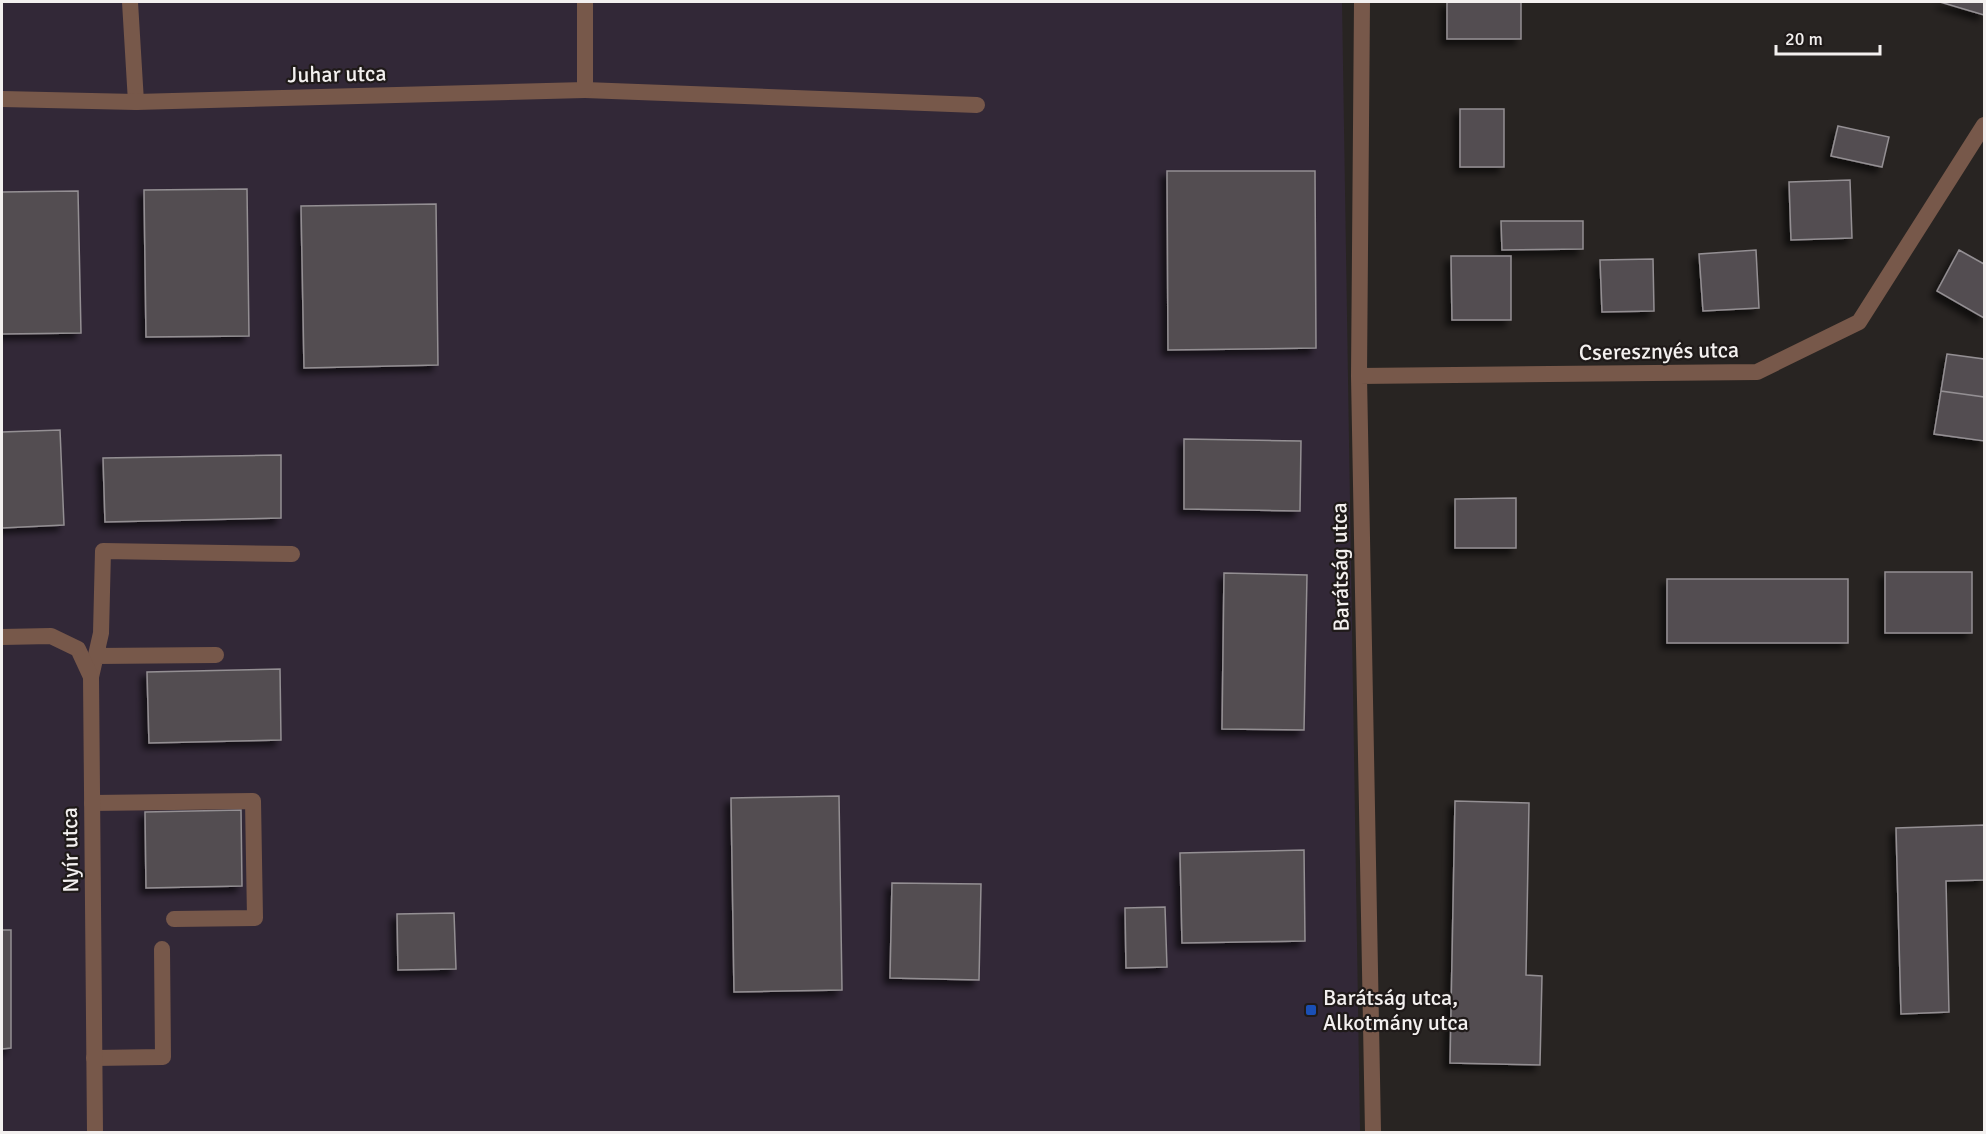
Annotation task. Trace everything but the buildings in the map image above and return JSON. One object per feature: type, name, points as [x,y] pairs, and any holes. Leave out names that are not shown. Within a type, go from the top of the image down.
[{"type":"street","points":[[130,2],[136,102]]},
{"type":"street","points":[[585,2],[585,90]]},
{"type":"street","name":"Barátság utca","points":[[1362,2],[1359,376],[1373,1132]]},
{"type":"street","name":"Juhar utca","points":[[2,99],[136,102],[585,90],[976,105]]},
{"type":"street","name":"Cseresznyés utca","points":[[1359,376],[1756,372],[1859,322],[1984,124]]},
{"type":"street","points":[[91,677],[101,633],[103,551],[292,554]]},
{"type":"street","name":"Nyír utca","points":[[2,637],[51,636],[78,649],[91,677],[95,1132]]},
{"type":"street","points":[[96,656],[216,655]]},
{"type":"street","points":[[92,803],[253,801],[255,918],[174,919]]},
{"type":"street","points":[[94,1058],[162,1057],[162,950]]},
{"type":"shaded area","points":[[2,2],[1342,2],[1360,1132],[2,1132]]},
{"type":"place","name":"Barátság utca, Alkotmány utca","points":[[1311,1010]]}]
